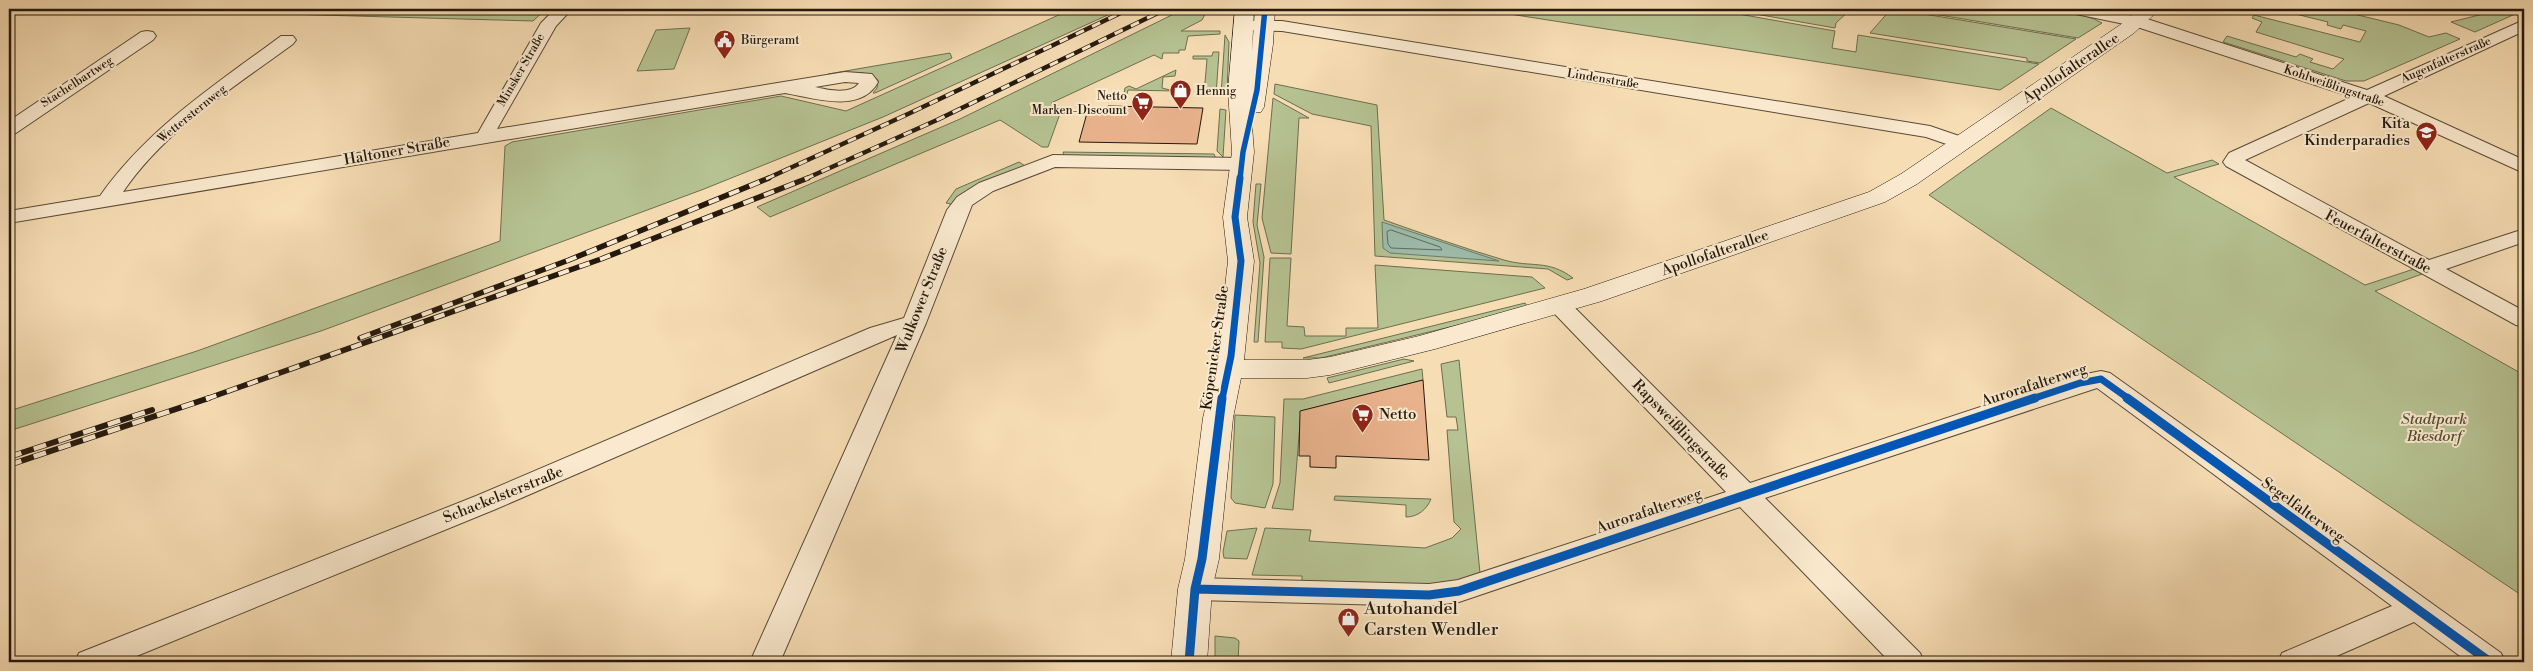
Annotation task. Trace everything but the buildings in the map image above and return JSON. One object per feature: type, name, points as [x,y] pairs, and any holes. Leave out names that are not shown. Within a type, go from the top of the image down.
[{"type":"street","name":"Minsker Straße","points":[[486,136],[488,128],[549,24],[564,9]]},
{"type":"street","name":"Kohlweißlingstraße","points":[[2077,9],[2144,15],[2368,96],[2524,167]]},
{"type":"street","name":"Apollofalterallee","points":[[1228,369],[1307,369],[1330,366],[1425,343],[1559,305],[1877,197],[1909,179],[2144,15]]},
{"type":"street","name":"Lindenstraße","points":[[1254,17],[1282,26],[1930,132],[1961,143]]},
{"type":"street","name":"Köpenicker Straße","points":[[1189,662],[1195,589],[1202,559],[1218,418],[1228,369],[1241,261],[1235,217],[1242,158],[1258,90],[1254,17]]},
{"type":"street","name":"Augenfalterstraße","points":[[2233,162],[2236,158],[2524,25]]},
{"type":"street","name":"Stachelbartweg","points":[[9,129],[147,36]]},
{"type":"street","name":"Wettersternweg","points":[[107,200],[129,171],[168,131],[287,40]]},
{"type":"street","name":"Haltoner Straße","points":[[9,216],[785,87]]},
{"type":"street","name":"Wulkower Straße","points":[[765,662],[914,323],[958,210],[964,201],[992,184],[1053,161],[1242,158]]},
{"type":"street","name":"Feuerfalterstraße","points":[[2233,162],[2524,320]]},
{"type":"street","points":[[2426,268],[2524,235]]},
{"type":"street","name":"Rapsweißlingstraße","points":[[1559,305],[1909,662]]},
{"type":"street","name":"Schackelsterstraße","points":[[90,662],[247,600],[630,443],[878,333],[914,323]]},
{"type":"street","name":"Aurorafalterweg","points":[[1195,589],[1429,595],[1459,591],[1744,494],[2100,379]]},
{"type":"street","name":"Segelfalterweg","points":[[2100,379],[2490,662]]},
{"type":"street","points":[[2292,662],[2415,608]]},
{"type":"green space","points":[[104,9],[546,9],[533,21]]},
{"type":"green space","points":[[1072,9],[1121,9],[883,117],[704,189],[321,331],[9,431],[9,411],[197,351],[500,241],[505,146],[512,142],[781,96],[846,111]]},
{"type":"green space","points":[[1184,9],[1208,9],[1202,20],[1181,31],[1220,31],[1220,34],[1188,36],[1185,50],[1179,50],[1179,53],[1163,53],[1162,59],[1154,55],[1051,103],[1062,108],[1048,147],[1042,147],[1000,120],[770,217],[757,207],[960,119]]},
{"type":"green space","points":[[1477,9],[1710,9],[1835,31],[1832,48],[1856,52],[1858,35],[2039,64],[2000,90]]},
{"type":"green space","points":[[1727,9],[1851,9],[1836,23],[1835,28]]},
{"type":"green space","points":[[1891,9],[2076,39],[2040,63],[2027,61],[2027,58],[1870,33]]},
{"type":"green space","points":[[1903,9],[2036,9],[2085,16],[2102,23],[2078,38]]},
{"type":"green space","points":[[2275,9],[2333,9],[2399,25],[2429,37],[2446,33],[2460,39],[2364,81],[2346,81],[2223,42],[2227,36],[2296,57],[2300,54],[2313,59],[2310,62],[2333,69],[2344,59],[2256,32],[2262,22],[2252,18],[2254,15],[2360,42],[2366,31],[2343,25],[2341,29],[2327,25],[2328,22]]},
{"type":"green space","points":[[2491,9],[2524,10],[2475,32],[2451,22],[2495,11]]},
{"type":"green space","points":[[690,28],[674,69],[637,71],[656,30]]},
{"type":"green space","points":[[1225,35],[1229,42],[1227,93],[1221,95]]},
{"type":"green space","points":[[1213,52],[1219,52],[1216,95],[1204,95],[1207,59],[1193,59],[1193,56],[1212,56]]},
{"type":"green space","points":[[950,53],[952,58],[875,93],[873,93],[877,88],[878,80],[873,76],[855,72],[831,76],[828,74]]},
{"type":"green space","points":[[1176,70],[1175,76],[1163,77],[1162,88],[1174,91],[1128,90],[1127,94],[1124,93],[1125,88],[1129,86],[1136,89]]},
{"type":"green space","points":[[1275,84],[1377,105],[1384,220],[1504,260],[1555,268],[1573,278],[1567,280],[1548,269],[1375,256],[1371,126],[1312,114],[1274,94]]},
{"type":"green space","points":[[1273,98],[1309,118],[1299,118],[1291,254],[1271,253],[1262,218]]},
{"type":"green space","name":"Stadtpark Biesdorf","points":[[2051,108],[2167,173],[2212,160],[2219,164],[2174,177],[2365,285],[2414,269],[2422,274],[2375,291],[2524,375],[2524,597],[1929,195]]},
{"type":"green space","points":[[1220,109],[1226,110],[1223,157],[1217,151]]},
{"type":"green space","points":[[1063,152],[1214,154],[1216,159],[1064,156]]},
{"type":"green space","points":[[1019,162],[1025,166],[955,205],[946,203],[956,189]]},
{"type":"green space","points":[[1256,184],[1261,184],[1257,225],[1264,257],[1258,342],[1254,342],[1260,263],[1253,222]]},
{"type":"green space","points":[[1270,258],[1291,258],[1287,326],[1304,327],[1305,336],[1346,336],[1346,328],[1378,328],[1375,265],[1532,277],[1545,288],[1301,349],[1282,348],[1282,342],[1265,342]]},
{"type":"green space","points":[[1525,303],[1529,308],[1321,358],[1303,358]]},
{"type":"green space","points":[[1404,359],[1414,361],[1329,383],[1327,378]]},
{"type":"green space","points":[[1459,360],[1480,573],[1439,586],[1302,582],[1302,576],[1252,575],[1265,528],[1311,530],[1309,541],[1425,548],[1452,538],[1461,529],[1454,522],[1447,430],[1458,430],[1456,417],[1447,417],[1441,364]]},
{"type":"green space","points":[[1422,369],[1423,380],[1301,411],[1293,510],[1272,508],[1280,483],[1284,399],[1303,399]]},
{"type":"green space","points":[[1235,415],[1275,417],[1273,484],[1265,508],[1235,503],[1231,498]]},
{"type":"green space","points":[[1335,496],[1431,499],[1421,512],[1414,516],[1406,517],[1406,505],[1334,500]]},
{"type":"green space","points":[[1257,528],[1247,559],[1224,558],[1223,552],[1227,531]]},
{"type":"green space","points":[[1215,636],[1235,638],[1239,641],[1238,662],[1215,662]]},
{"type":"water","points":[[1382,222],[1499,261],[1390,253],[1383,248]]},
{"type":"railway","points":[[766,179],[1129,9]]},
{"type":"railway","points":[[805,179],[937,120],[1166,9]]},
{"type":"railway","points":[[360,338],[569,260],[769,178]]},
{"type":"railway","points":[[206,399],[601,259],[808,178]]},
{"type":"railway","points":[[9,465],[209,398]]},
{"type":"railway","points":[[9,457],[152,410]]},
{"type":"cycle path","points":[[1189,662],[1195,589],[1202,559],[1218,418],[1231,356],[1241,261],[1235,217],[1243,152],[1257,90],[1265,9]]},
{"type":"cycle path","points":[[1195,589],[1429,595],[1459,591],[2080,383],[2101,379],[2490,662]]},
{"type":"place","name":"Bürgeramt","points":[[725,59]]},
{"type":"place","name":"Hennig","points":[[1180,110]]},
{"type":"place","name":"Netto Marken-Discount","points":[[1143,122]]},
{"type":"place","name":"Kita Kinderparadies","points":[[2426,151]]},
{"type":"place","name":"Netto","points":[[1363,433]]},
{"type":"place","name":"Autohandel Carsten Wendler","points":[[1348,637]]}]
